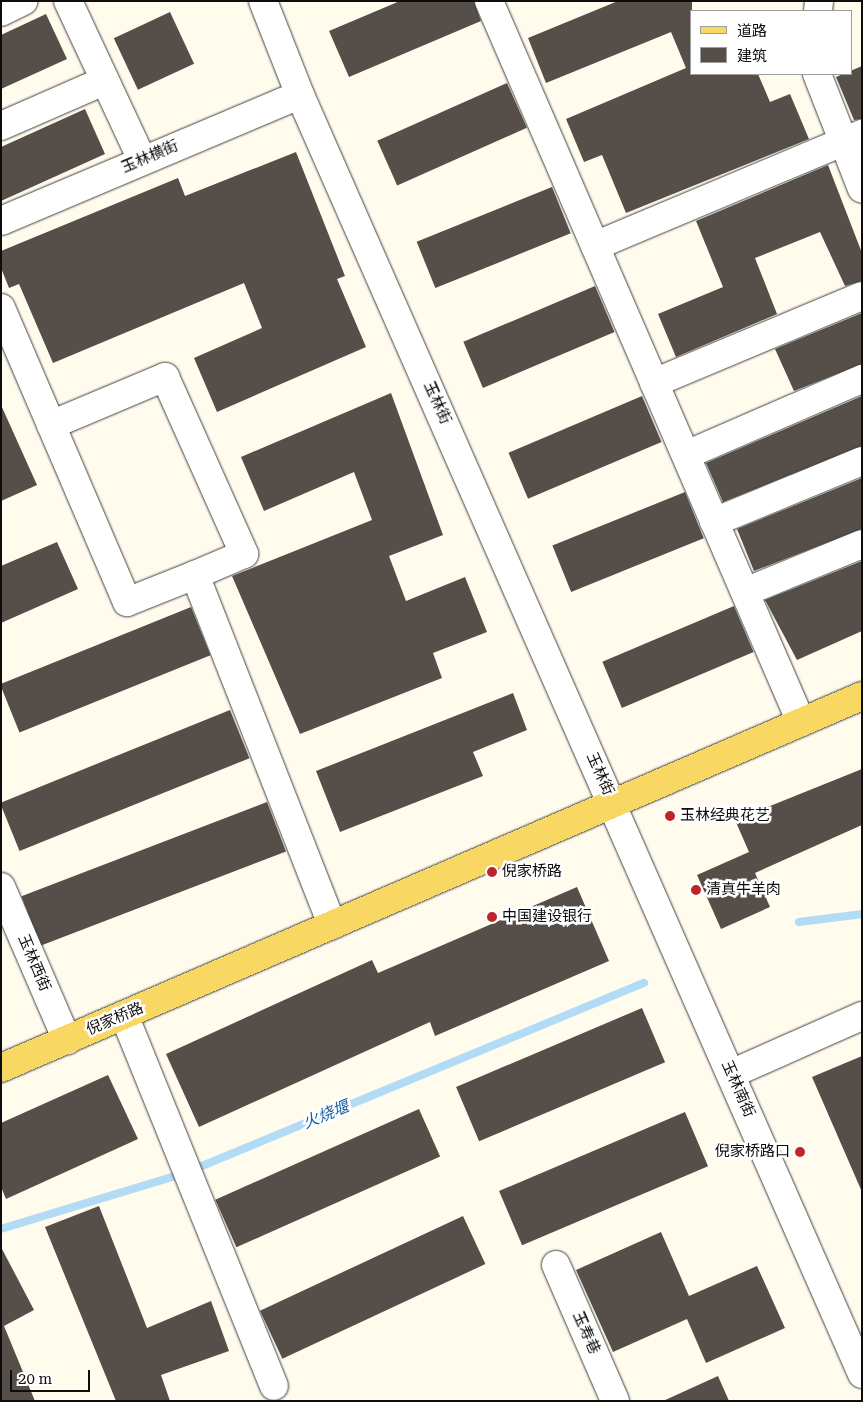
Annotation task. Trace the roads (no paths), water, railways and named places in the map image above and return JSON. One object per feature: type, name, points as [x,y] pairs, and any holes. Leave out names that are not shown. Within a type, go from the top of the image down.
[{"type":"main road","name":"倪家桥路","points":[[1,1068],[862,696]]},
{"type":"street","points":[[1,12],[24,1]]},
{"type":"street","points":[[68,1],[142,160]]},
{"type":"street","points":[[489,1],[801,722]]},
{"type":"street","name":"玉林街","points":[[273,4],[300,95],[614,804]]},
{"type":"street","points":[[818,75],[852,138],[862,189]]},
{"type":"street","points":[[1,126],[104,81]]},
{"type":"street","name":"玉林横街","points":[[1,221],[300,95]]},
{"type":"street","points":[[595,246],[852,138]]},
{"type":"street","points":[[654,383],[862,296]]},
{"type":"street","points":[[1,308],[51,425],[127,602],[244,554],[165,377],[51,425]]},
{"type":"street","points":[[686,455],[862,379]]},
{"type":"street","points":[[714,522],[862,461]]},
{"type":"street","points":[[745,592],[862,544]]},
{"type":"street","points":[[195,574],[332,925]]},
{"type":"street","name":"玉林南街","points":[[614,804],[862,1374]]},
{"type":"street","name":"玉林西街","points":[[1,887],[67,1040]]},
{"type":"street","points":[[124,1016],[274,1386]]},
{"type":"street","points":[[732,1074],[862,1016]]},
{"type":"street","name":"玉寿巷","points":[[556,1265],[615,1401]]},
{"type":"waterway","name":"火烧堰","points":[[799,922],[862,914]]},
{"type":"waterway","name":"火烧堰","points":[[1,1229],[185,1173],[644,983]]},
{"type":"place","name":"玉林经典花艺","points":[[670,816]]},
{"type":"place","name":"倪家桥路","points":[[492,872]]},
{"type":"place","name":"清真牛羊肉","points":[[696,890]]},
{"type":"place","name":"中国建设银行","points":[[492,917]]},
{"type":"place","name":"倪家桥路口","points":[[800,1152]]}]
